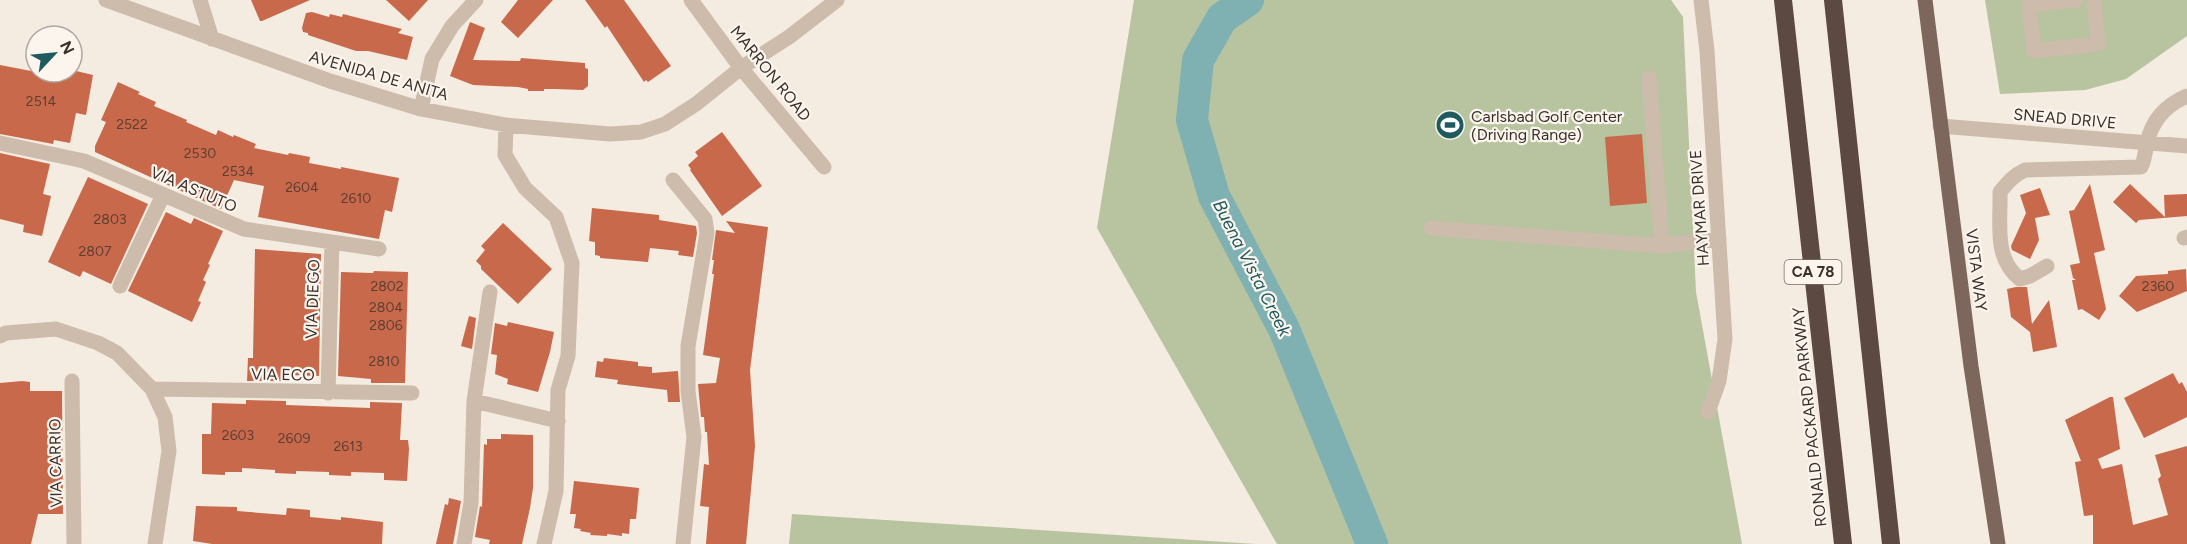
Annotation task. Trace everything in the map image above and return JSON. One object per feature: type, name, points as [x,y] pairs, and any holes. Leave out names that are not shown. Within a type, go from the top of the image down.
[{"type":"highway","name":"RONALD PACKARD PARKWAY","points":[[1783,0],[1844,544]]},
{"type":"highway","name":"CA 78","points":[[1833,0],[1891,544]]},
{"type":"main road","name":"VISTA WAY","points":[[1925,0],[1971,366],[1998,544]]},
{"type":"street","name":"AVENIDA DE ANITA","points":[[106,0],[330,81],[421,109],[506,125],[610,134],[641,132],[665,124],[696,104],[741,68],[789,38],[837,0]]},
{"type":"street","points":[[200,0],[212,39]]},
{"type":"street","points":[[421,109],[432,59],[452,26],[476,0]]},
{"type":"street","name":"MARRON ROAD","points":[[691,0],[741,68],[824,167]]},
{"type":"street","name":"HAYMAR DRIVE","points":[[1701,0],[1707,51],[1725,339],[1719,381],[1708,412]]},
{"type":"street","points":[[2076,0],[2028,3],[2034,51],[2098,44],[2094,0]]},
{"type":"street","points":[[1649,78],[1662,246]]},
{"type":"street","points":[[2047,266],[2020,279],[2009,271],[2001,254],[2000,192],[2012,177],[2025,170],[2141,167],[2154,122],[2170,103],[2187,96]]},
{"type":"street","points":[[506,125],[505,155],[525,188],[556,217],[572,263],[568,356],[558,390],[556,492],[544,544]]},
{"type":"street","name":"SNEAD DRIVE","points":[[1940,126],[2187,146]]},
{"type":"street","name":"VIA ASTUTO","points":[[0,143],[84,161],[244,229],[379,249]]},
{"type":"street","points":[[673,180],[705,219],[707,233],[688,346],[688,391],[694,437],[683,544]]},
{"type":"street","points":[[120,286],[163,195]]},
{"type":"street","points":[[1431,228],[1662,246],[1719,239]]},
{"type":"street","name":"VIA DIEGO","points":[[328,393],[332,242]]},
{"type":"street","points":[[464,544],[471,503],[474,401],[490,292]]},
{"type":"street","points":[[0,336],[6,333],[56,329],[98,343],[117,353],[152,389],[165,417],[169,451],[155,544]]},
{"type":"street","name":"VIA CARRIO","points":[[72,381],[74,544]]},
{"type":"street","name":"VIA ECO","points":[[152,389],[412,393]]},
{"type":"street","points":[[474,401],[558,421]]},
{"type":"green space","points":[[1134,0],[1671,0],[1683,17],[1696,292],[1742,544],[1277,544],[1097,228]]},
{"type":"green space","points":[[1985,0],[2187,0],[2187,36],[2126,79],[2085,90],[2000,94]]},
{"type":"green space","points":[[792,514],[1256,544],[789,544]]},
{"type":"building","points":[[251,0],[310,0],[260,21]]},
{"type":"building","points":[[386,0],[428,0],[409,21]]},
{"type":"building","points":[[518,0],[553,0],[518,38],[501,22]]},
{"type":"building","points":[[585,0],[624,0],[671,66],[648,82],[646,80],[644,82],[607,26],[605,28]]},
{"type":"building","points":[[312,12],[329,17],[330,14],[342,17],[343,14],[402,29],[398,33],[413,37],[407,60],[368,51],[356,51],[308,35],[303,32],[302,28],[306,13]]},
{"type":"building","points":[[470,22],[485,28],[473,60],[520,61],[521,58],[585,63],[585,68],[588,69],[588,86],[583,90],[528,91],[528,89],[518,87],[473,85],[450,76]]},
{"type":"building","points":[[0,65],[24,70],[24,84],[84,84],[84,73],[93,75],[86,115],[76,113],[70,143],[54,140],[53,144],[0,134]]},
{"type":"building","points":[[118,82],[140,92],[138,94],[156,102],[154,106],[187,120],[186,122],[216,135],[218,130],[233,137],[234,135],[256,144],[254,148],[310,157],[309,163],[399,178],[392,212],[385,210],[379,239],[258,217],[264,186],[234,180],[221,209],[95,152],[95,146],[106,122],[101,120]]},
{"type":"building","points":[[722,132],[762,186],[722,216],[688,165],[698,156],[695,152]]},
{"type":"building","points":[[1642,134],[1647,203],[1610,206],[1605,137]]},
{"type":"building","points":[[0,153],[50,164],[43,194],[51,196],[42,236],[23,232],[24,225],[0,219]]},
{"type":"building","points":[[88,177],[148,204],[111,284],[83,271],[80,277],[48,262]]},
{"type":"building","points":[[2090,184],[2105,250],[2094,253],[2106,309],[2099,320],[2082,309],[2078,310],[2072,280],[2076,280],[2073,278],[2070,265],[2080,263],[2069,211],[2074,210]]},
{"type":"building","points":[[2130,184],[2165,217],[2164,195],[2187,194],[2187,216],[2139,220],[2136,223],[2113,202]]},
{"type":"building","points":[[2040,188],[2050,215],[2035,218],[2039,240],[2030,259],[2012,250],[2011,246],[2026,213],[2020,195]]},
{"type":"building","points":[[592,208],[659,215],[659,220],[696,226],[693,257],[678,255],[679,251],[650,248],[648,262],[600,258],[595,255],[595,242],[589,241]]},
{"type":"building","points":[[166,212],[191,224],[194,218],[223,231],[208,264],[210,265],[203,280],[206,282],[198,301],[201,302],[192,322],[128,291]]},
{"type":"building","points":[[726,221],[768,227],[750,370],[755,446],[746,544],[706,544],[709,507],[700,506],[704,464],[709,465],[707,432],[705,432],[704,417],[701,417],[698,384],[716,383],[720,358],[703,355],[714,274],[712,274],[714,260],[712,260],[716,230],[735,233]]},
{"type":"building","points":[[503,223],[552,269],[518,304],[481,269],[476,261],[485,250],[481,246]]},
{"type":"building","points":[[255,249],[321,254],[319,376],[287,375],[286,381],[247,381],[248,358],[253,358]]},
{"type":"building","points":[[2186,269],[2187,291],[2137,312],[2119,296],[2136,276],[2168,274],[2168,271]]},
{"type":"building","points":[[374,271],[408,272],[405,383],[371,383],[371,379],[338,376],[341,272],[373,273]]},
{"type":"building","points":[[2027,287],[2032,324],[2049,300],[2057,347],[2033,352],[2030,332],[2011,317],[2007,289]]},
{"type":"building","points":[[469,316],[476,318],[472,349],[461,346]]},
{"type":"building","points":[[508,322],[554,332],[538,392],[507,384],[508,379],[495,374],[497,355],[491,354],[495,323],[507,326]]},
{"type":"building","points":[[604,358],[638,362],[638,366],[652,367],[652,373],[678,371],[680,402],[668,402],[667,390],[617,384],[618,380],[595,377],[597,361],[603,362]]},
{"type":"building","points":[[2173,373],[2179,384],[2182,382],[2187,392],[2187,417],[2144,438],[2124,398]]},
{"type":"building","points":[[30,382],[30,391],[62,391],[63,514],[38,514],[31,544],[0,544],[0,383]]},
{"type":"building","points":[[2113,397],[2120,449],[2098,459],[2102,469],[2122,464],[2133,525],[2168,515],[2158,479],[2161,476],[2155,455],[2187,446],[2187,544],[2093,544],[2093,515],[2084,516],[2075,462],[2081,461],[2065,420]]},
{"type":"building","points":[[246,400],[286,401],[286,405],[370,408],[370,402],[402,403],[400,440],[408,440],[407,481],[384,480],[384,473],[351,472],[351,476],[329,475],[329,472],[275,473],[275,470],[242,468],[242,472],[225,472],[225,475],[202,474],[202,434],[211,434],[212,403],[246,404]]},
{"type":"building","points":[[501,434],[533,435],[533,488],[522,544],[489,544],[490,540],[475,537],[480,506],[482,507],[484,444],[487,445],[487,439],[501,439]]},
{"type":"building","points":[[574,481],[639,488],[636,519],[630,519],[629,534],[622,533],[622,536],[590,535],[591,533],[574,528],[576,514],[570,514]]},
{"type":"building","points":[[449,498],[461,501],[453,544],[436,544],[445,504],[448,505]]},
{"type":"building","points":[[196,506],[237,507],[237,511],[286,515],[287,508],[310,510],[310,517],[341,520],[341,517],[383,522],[382,544],[212,544],[193,541]]},
{"type":"waterway","name":"Buena Vista Creek","points":[[1248,0],[1222,18],[1198,60],[1192,120],[1214,196],[1284,329],[1372,544]]},
{"type":"place","name":"Carlsbad Golf Center (Driving Range)","points":[[1450,125]]}]
